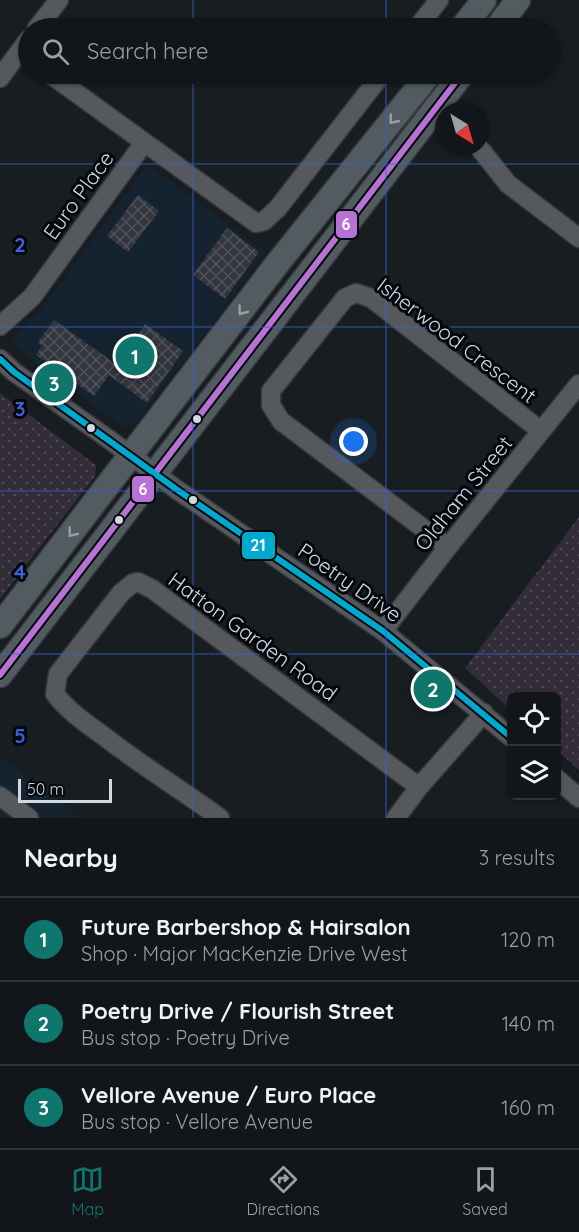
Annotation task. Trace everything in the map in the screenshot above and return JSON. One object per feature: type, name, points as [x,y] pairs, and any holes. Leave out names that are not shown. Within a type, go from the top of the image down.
[{"type":"main road","points":[[470,18],[483,0]]},
{"type":"main road","points":[[505,18],[519,0]]},
{"type":"main road","points":[[0,626],[277,264],[421,84]]},
{"type":"main road","points":[[0,675],[454,84]]},
{"type":"street","points":[[45,18],[59,0]]},
{"type":"street","points":[[425,18],[439,0]]},
{"type":"street","points":[[0,78],[18,59]]},
{"type":"street","points":[[64,84],[256,223],[264,221],[278,208],[374,84]]},
{"type":"street","name":"Euro Place","points":[[0,326],[32,297],[144,143]]},
{"type":"street","points":[[486,156],[508,184],[579,238]]},
{"type":"street","name":"Isherwood Crescent","points":[[447,547],[281,421],[271,405],[271,391],[345,298],[356,293],[371,298],[541,431]]},
{"type":"street","name":"Poetry Drive","points":[[0,359],[14,372],[155,473],[383,632],[507,734]]},
{"type":"street","name":"Oldham Street","points":[[383,632],[447,547],[579,384]]},
{"type":"street","name":"Hatton Garden Road","points":[[220,818],[138,762],[68,710],[56,694],[58,674],[120,592],[133,583],[138,582],[152,589],[419,787]]},
{"type":"street","points":[[396,818],[419,787],[484,713]]},
{"type":"street","points":[[561,782],[579,798]]},
{"type":"street","points":[[0,796],[29,818]]},
{"type":"shaded area","points":[[146,166],[266,252],[135,424],[124,427],[37,365],[12,340],[46,303]]},
{"type":"shaded area","points":[[0,393],[96,465],[95,476],[0,599]]},
{"type":"shaded area","points":[[579,517],[579,770],[561,754],[561,692],[507,692],[507,706],[465,668]]},
{"type":"shaded area","points":[[0,757],[81,818],[0,818]]},
{"type":"building","points":[[138,195],[159,211],[128,252],[107,236]]},
{"type":"building","points":[[227,228],[259,252],[225,299],[193,275]]},
{"type":"building","points":[[54,320],[117,365],[145,324],[183,351],[147,403],[109,375],[94,396],[36,355],[42,346],[38,342]]},
{"type":"transit line","name":"6","points":[[0,675],[454,84]]},
{"type":"transit line","name":"21","points":[[0,359],[14,372],[176,489],[383,631],[507,734]]},
{"type":"place","name":"Future Barbershop & Hairsalon","points":[[135,356]]},
{"type":"place","name":"Vellore Avenue / Euro Place","points":[[54,383]]},
{"type":"place","name":"Poetry Drive / Flourish Street","points":[[433,689]]}]
